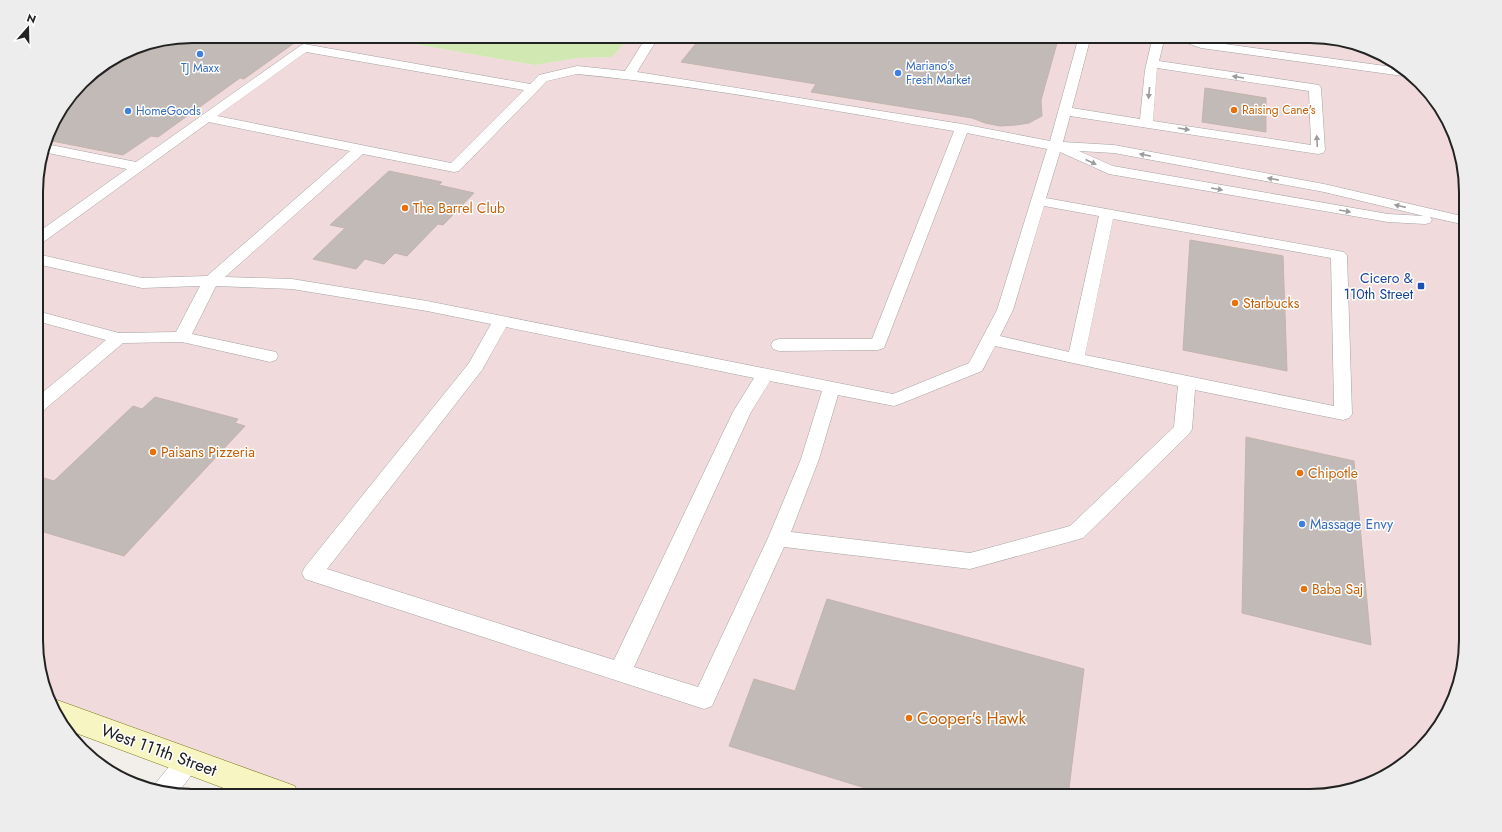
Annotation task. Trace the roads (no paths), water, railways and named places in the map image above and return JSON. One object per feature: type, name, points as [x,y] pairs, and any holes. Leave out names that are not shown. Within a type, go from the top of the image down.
[{"type":"main road","name":"West 111th Street","points":[[64,716],[265,789]]},
{"type":"lane","points":[[629,75],[649,43]]},
{"type":"lane","points":[[43,260],[142,283],[211,281],[292,284],[427,306],[894,400],[976,367],[1005,310],[1055,146],[1083,43]]},
{"type":"lane","points":[[1146,123],[1157,43]]},
{"type":"lane","points":[[1198,43],[1397,71]]},
{"type":"lane","points":[[43,236],[304,48],[534,88]]},
{"type":"lane","points":[[1064,110],[1318,150],[1315,88],[1153,64]]},
{"type":"lane","points":[[206,118],[454,168],[543,78],[577,70],[629,75],[962,128],[1055,146],[1114,149],[1324,188],[1459,220]]},
{"type":"lane","points":[[778,345],[878,344],[962,128]]},
{"type":"lane","points":[[1055,146],[1110,170],[1388,218],[1459,222]]},
{"type":"lane","points":[[49,149],[138,167]]},
{"type":"lane","points":[[182,337],[211,281],[360,149]]},
{"type":"lane","points":[[990,338],[1076,359],[1343,414],[1339,255],[1038,201]]},
{"type":"lane","points":[[1076,359],[1107,214]]},
{"type":"lane","points":[[43,318],[119,338],[182,337],[270,356]]},
{"type":"lane","points":[[501,321],[476,366],[312,573],[704,699],[778,538],[810,459],[832,388]]},
{"type":"lane","points":[[45,393],[119,338]]},
{"type":"lane","points":[[620,672],[742,412],[765,374]]},
{"type":"lane","points":[[778,538],[970,561],[1076,532],[1182,429],[1187,381]]},
{"type":"lane","points":[[168,787],[188,761]]},
{"type":"place","name":"TJ Maxx","points":[[200,54]]},
{"type":"place","name":"Mariano's Fresh Market","points":[[898,73]]},
{"type":"place","name":"Raising Cane's","points":[[1234,110]]},
{"type":"place","name":"HomeGoods","points":[[128,111]]},
{"type":"place","name":"The Barrel Club","points":[[405,208]]},
{"type":"place","name":"Cicero & 110th Street","points":[[1421,286]]},
{"type":"place","name":"Starbucks","points":[[1235,303]]},
{"type":"place","name":"Paisans Pizzeria","points":[[153,452]]},
{"type":"place","name":"Chipotle","points":[[1300,473]]},
{"type":"place","name":"Massage Envy","points":[[1302,524]]},
{"type":"place","name":"Baba Saj","points":[[1304,589]]},
{"type":"place","name":"Cooper's Hawk","points":[[909,718]]}]
